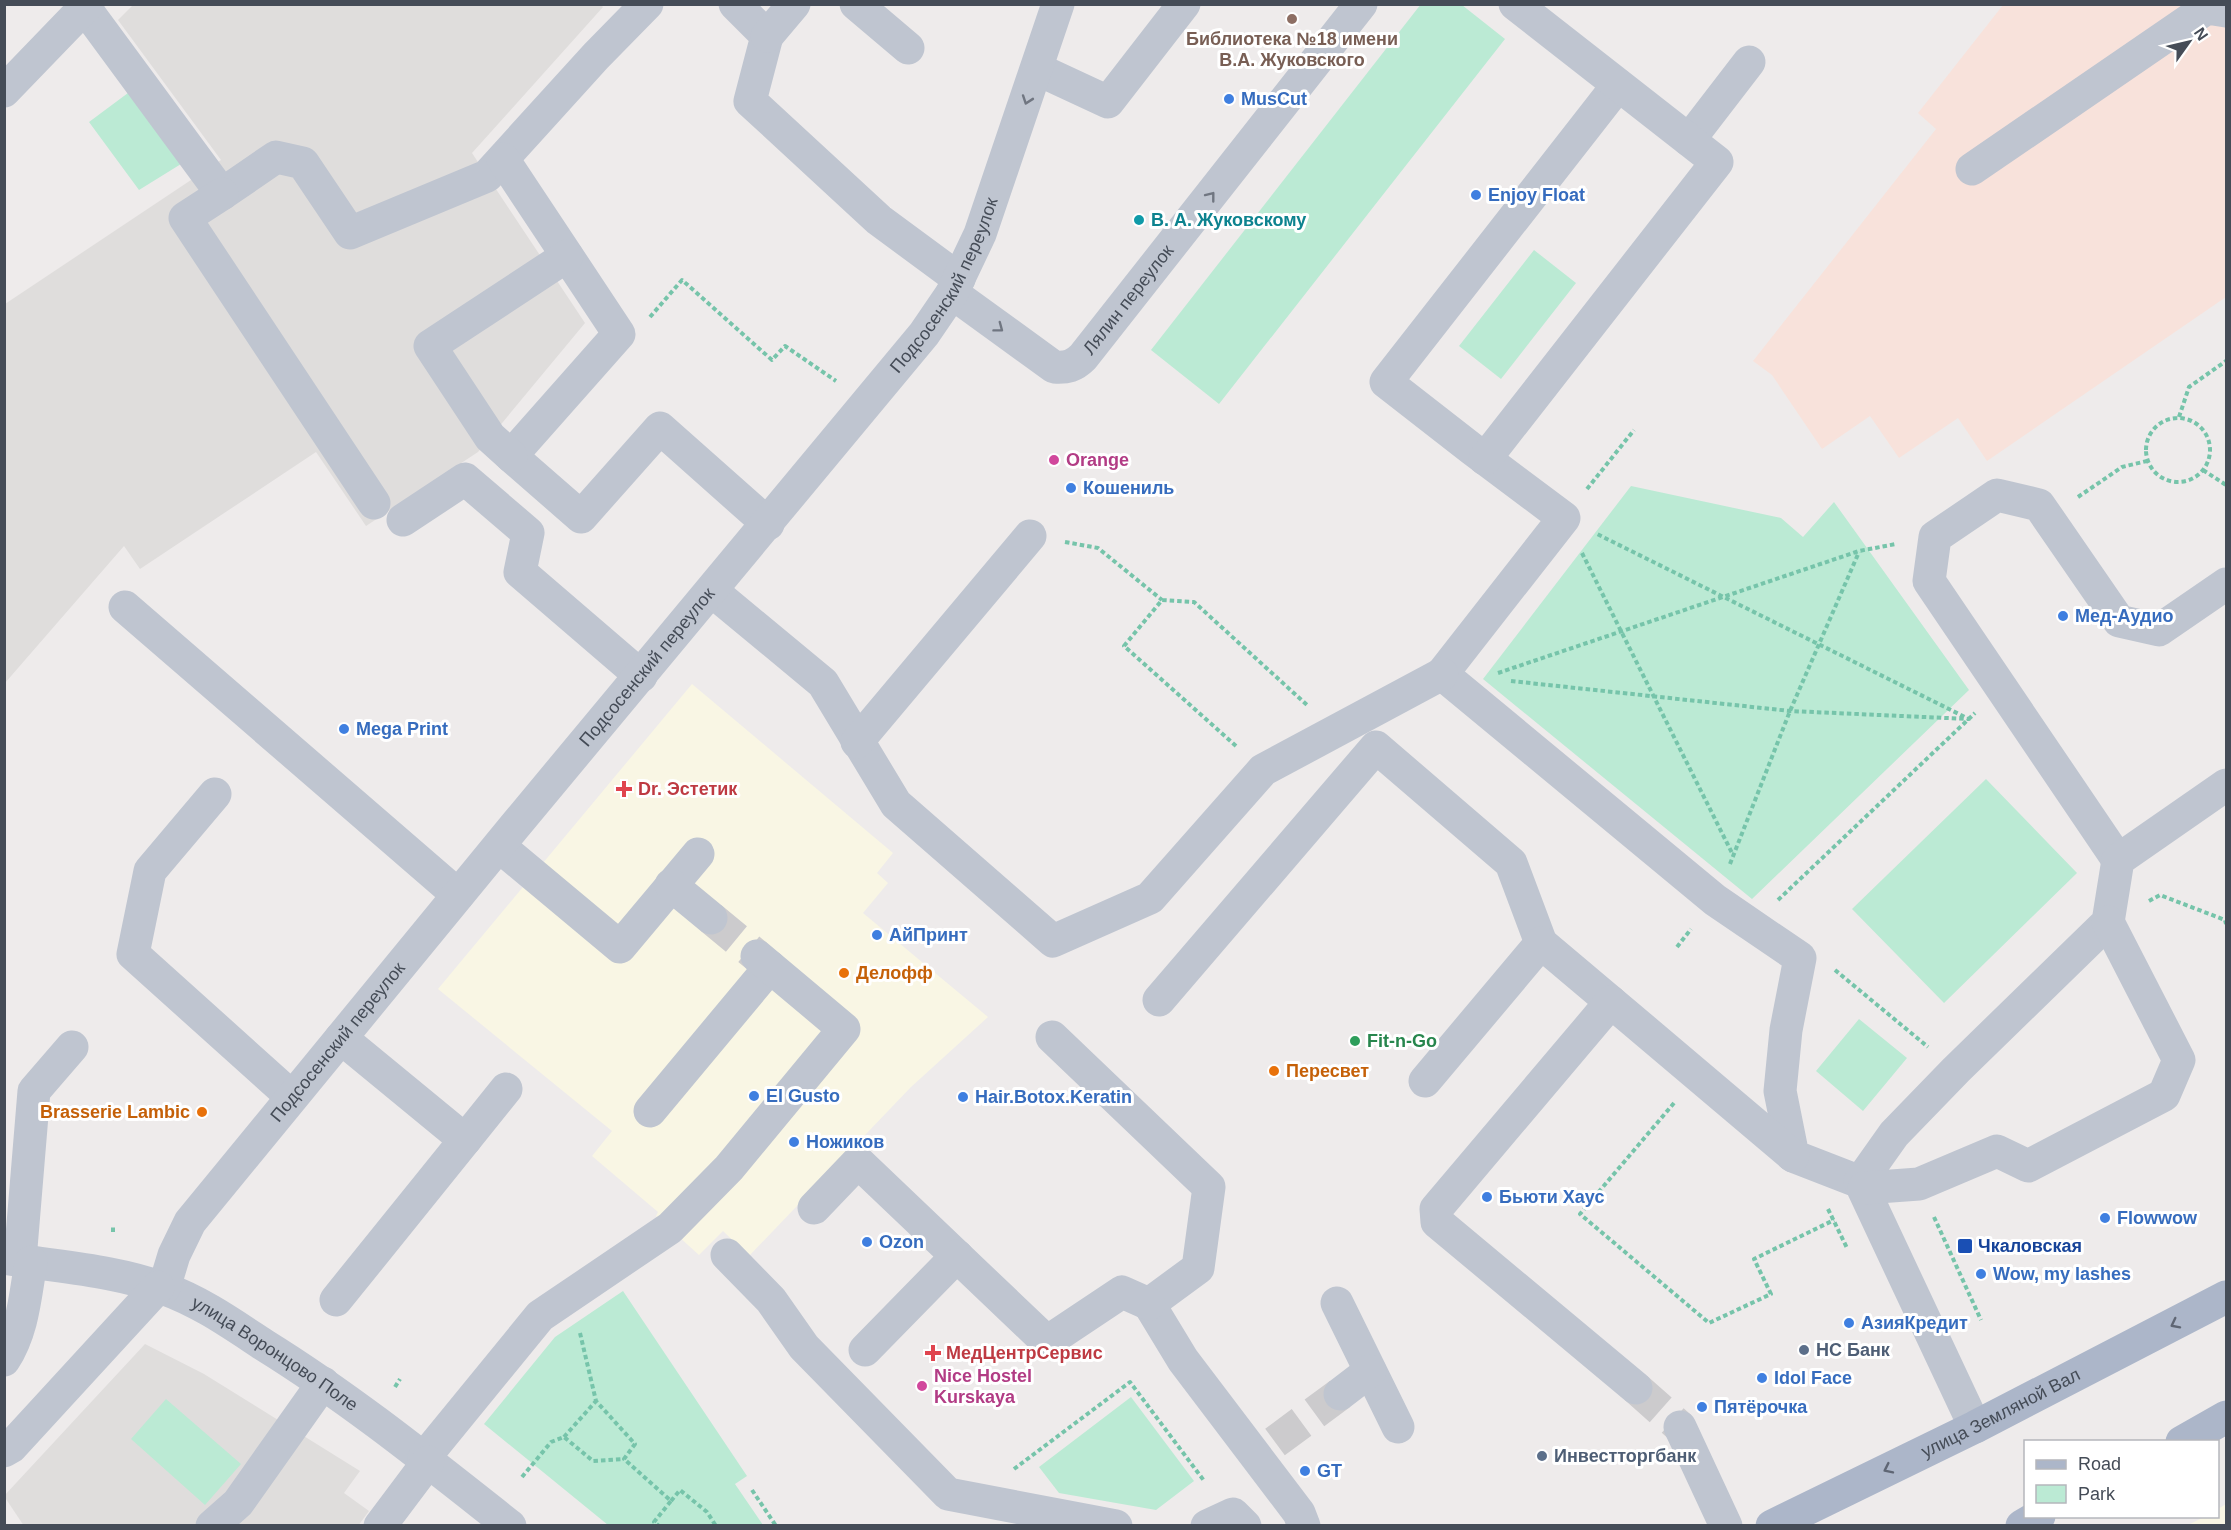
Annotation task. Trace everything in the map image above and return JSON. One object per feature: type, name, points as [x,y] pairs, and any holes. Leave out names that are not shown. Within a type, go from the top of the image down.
[{"type":"main road","name":"улица Земляной Вал","points":[[1772,1526],[1975,1427],[2226,1297]]},
{"type":"main road","points":[[2186,1440],[2226,1417]]},
{"type":"main road","points":[[2022,1526],[2036,1518]]},
{"type":"street","points":[[374,503],[185,218],[276,157],[303,163],[350,233],[487,176],[596,56],[647,4]]},
{"type":"street","points":[[735,4],[767,36],[794,4]]},
{"type":"street","points":[[856,4],[908,48]]},
{"type":"street","name":"Подсосенский переулок","points":[[161,1288],[190,1222],[924,334],[956,286],[980,234],[1038,69],[1058,4]]},
{"type":"street","points":[[1038,69],[1108,102],[1184,4]]},
{"type":"street","name":"Лялин переулок","points":[[767,36],[750,100],[879,220],[956,286],[1049,364],[1066,368],[1075,365],[1083,357],[1361,4]]},
{"type":"street","points":[[1485,459],[1717,162],[1515,4]]},
{"type":"street","points":[[4,91],[86,6],[222,194]]},
{"type":"street","points":[[1972,169],[2208,8],[2226,11]]},
{"type":"street","points":[[1689,140],[1749,62]]},
{"type":"street","points":[[712,591],[823,683],[896,804],[1053,941],[1149,898],[1263,770],[1336,731],[1460,679],[1564,518],[1386,382],[1618,85]]},
{"type":"street","points":[[503,159],[619,334],[511,456]]},
{"type":"street","points":[[567,255],[430,346],[490,437],[580,517],[660,428],[768,524]]},
{"type":"street","points":[[403,520],[465,479],[528,533],[520,572],[641,676]]},
{"type":"street","points":[[1159,1000],[1376,747],[1511,863],[1541,943],[1793,1156],[1862,1185],[1919,1184],[1997,1151],[2028,1166],[2164,1095],[2179,1060],[2108,922],[2118,860],[1929,581],[1935,537],[1997,495],[2039,505],[2119,621],[2159,630],[2224,592]]},
{"type":"street","points":[[857,741],[1030,536]]},
{"type":"street","points":[[125,607],[458,895]]},
{"type":"street","points":[[1460,679],[1715,900],[1800,958],[1786,1030],[1780,1091],[1793,1156]]},
{"type":"street","points":[[2118,860],[2226,785]]},
{"type":"street","points":[[215,794],[150,871],[133,954],[292,1097]]},
{"type":"street","points":[[499,846],[620,947],[698,854]]},
{"type":"street","points":[[671,885],[711,918]]},
{"type":"street","points":[[1862,1185],[1894,1134],[1956,1070],[2108,922]]},
{"type":"street","points":[[1425,1081],[1541,943]]},
{"type":"street","points":[[380,1526],[426,1460],[540,1316],[670,1228],[729,1168],[844,1029],[763,962],[650,1111]]},
{"type":"street","points":[[1611,1002],[1436,1209],[1437,1222],[1636,1388]]},
{"type":"street","points":[[1052,1037],[1209,1187],[1198,1268],[1149,1304]]},
{"type":"street","points":[[340,1038],[465,1140]]},
{"type":"street","points":[[4,1360],[14,1345],[20,1328],[18,1260],[34,1091],[72,1047]]},
{"type":"street","points":[[336,1300],[506,1089]]},
{"type":"street","points":[[814,1208],[858,1162],[1047,1342],[1122,1292],[1149,1304],[1183,1360],[1265,1449],[1304,1526]]},
{"type":"street","points":[[1862,1185],[1975,1427]]},
{"type":"street","points":[[727,1255],[771,1299],[804,1347],[948,1494],[1116,1526]]},
{"type":"street","points":[[865,1350],[957,1256]]},
{"type":"street","name":"улица Воронцово Поле","points":[[18,1260],[108,1274],[161,1288],[203,1306],[323,1383],[510,1526]]},
{"type":"street","points":[[4,1451],[161,1288]]},
{"type":"street","points":[[1337,1303],[1398,1427]]},
{"type":"street","points":[[1340,1394],[1370,1371]]},
{"type":"street","points":[[212,1526],[238,1503],[323,1383]]},
{"type":"street","points":[[1680,1427],[1726,1526]]},
{"type":"street","points":[[1207,1526],[1233,1514],[1245,1526]]},
{"type":"path","points":[[619,334],[642,326],[682,280],[772,360],[785,346],[839,383]]},
{"type":"path","points":[[2179,417],[2189,387],[2226,361]]},
{"type":"path","points":[[2179,417],[2192,420],[2202,428],[2208,439],[2210,451],[2203,470],[2188,481],[2176,483],[2163,480],[2153,472],[2147,461],[2145,448],[2148,436],[2155,426],[2166,419],[2179,417]]},
{"type":"path","points":[[1564,518],[1634,430]]},
{"type":"path","points":[[2048,517],[2122,467],[2147,461]]},
{"type":"path","points":[[2203,470],[2226,485]]},
{"type":"path","points":[[1564,518],[1969,719]]},
{"type":"path","points":[[1564,518],[1733,855]]},
{"type":"path","points":[[1030,536],[1098,548],[1161,600],[1194,602],[1336,731]]},
{"type":"path","points":[[1460,679],[1622,632],[1859,551],[1790,711],[1715,900]]},
{"type":"path","points":[[1161,600],[1124,646],[1263,770]]},
{"type":"path","points":[[1460,679],[1654,696],[1790,711],[1969,719]]},
{"type":"path","points":[[1752,925],[2002,688]]},
{"type":"path","points":[[2108,922],[2160,895],[2225,920],[2226,924]]},
{"type":"path","points":[[1800,958],[1818,956],[1956,1070]]},
{"type":"path","points":[[1675,1101],[1580,1214],[1710,1323],[1771,1294],[1754,1259],[1834,1220]]},
{"type":"path","points":[[1919,1184],[1981,1320]]},
{"type":"path","points":[[582,1342],[596,1401],[635,1444],[624,1459]]},
{"type":"path","points":[[395,1388],[400,1379]]},
{"type":"path","points":[[1013,1470],[1130,1382],[1205,1482]]},
{"type":"path","points":[[522,1478],[551,1442],[564,1437],[596,1401]]},
{"type":"path","points":[[564,1437],[592,1461],[624,1459],[671,1502]]},
{"type":"path","points":[[659,1526],[654,1522],[680,1490],[707,1512],[716,1526]]},
{"type":"path","points":[[752,1490],[776,1526]]},
{"type":"shaded area","points":[[134,4],[601,5],[603,7],[472,153],[585,323],[478,452],[366,526],[316,452],[140,569],[124,546],[5,683],[5,304],[221,160],[118,20]]},
{"type":"shaded area","points":[[2003,5],[2226,5],[2226,297],[1987,461],[1958,418],[1899,458],[1870,416],[1822,449],[1772,375],[1753,361],[1936,129],[1918,113]]},
{"type":"shaded area","points":[[692,684],[893,853],[877,873],[888,883],[863,913],[988,1017],[911,1087],[749,1256],[723,1231],[699,1255],[656,1216],[658,1212],[592,1156],[612,1131],[438,989]]},
{"type":"shaded area","points":[[145,1344],[204,1374],[360,1471],[344,1493],[369,1511],[358,1526],[24,1526],[4,1496]]},
{"type":"shaded area","points":[[2226,1504],[2226,1525],[2188,1525],[2202,1518],[2219,1518],[2219,1508]]},
{"type":"green space","points":[[1421,4],[1462,5],[1505,39],[1219,404],[1151,350]]},
{"type":"green space","points":[[128,93],[181,164],[139,190],[89,122]]},
{"type":"green space","points":[[1534,250],[1576,283],[1501,379],[1459,346]]},
{"type":"green space","points":[[1631,486],[1781,518],[1803,537],[1834,502],[1969,690],[1752,899],[1483,679]]},
{"type":"green space","points":[[1986,779],[2077,873],[1944,1003],[1852,909]]},
{"type":"green space","points":[[1859,1019],[1907,1058],[1863,1111],[1816,1071]]},
{"type":"green space","points":[[623,1291],[747,1476],[735,1484],[763,1525],[608,1525],[484,1424],[555,1337]]},
{"type":"green space","points":[[1131,1397],[1194,1481],[1156,1510],[1059,1493],[1039,1467]]},
{"type":"green space","points":[[166,1399],[241,1464],[205,1505],[131,1439]]},
{"type":"tunnel","points":[[711,918],[757,956]]},
{"type":"tunnel","points":[[1636,1388],[1680,1427]]},
{"type":"tunnel","points":[[1275,1442],[1340,1394]]},
{"type":"place","name":"Библиотека №18 имени В.А. Жуковского","points":[[1292,19]]},
{"type":"place","name":"MusCut","points":[[1229,99]]},
{"type":"place","name":"Enjoy Float","points":[[1476,195]]},
{"type":"place","name":"В. А. Жуковскому","points":[[1139,220]]},
{"type":"place","name":"Orange","points":[[1054,460]]},
{"type":"place","name":"Кошениль","points":[[1071,488]]},
{"type":"place","name":"Мед-Аудио","points":[[2063,616]]},
{"type":"place","name":"Mega Print","points":[[344,729]]},
{"type":"place","name":"Dr. Эстетик","points":[[624,789]]},
{"type":"place","name":"АйПринт","points":[[877,935]]},
{"type":"place","name":"Делофф","points":[[844,973]]},
{"type":"place","name":"Fit-n-Go","points":[[1355,1041]]},
{"type":"place","name":"Пересвет","points":[[1274,1071]]},
{"type":"place","name":"El Gusto","points":[[754,1096]]},
{"type":"place","name":"Hair.Botox.Keratin","points":[[963,1097]]},
{"type":"place","name":"Brasserie Lambic","points":[[202,1112]]},
{"type":"place","name":"Ножиков","points":[[794,1142]]},
{"type":"place","name":"Бьюти Хаус","points":[[1487,1197]]},
{"type":"place","name":"Flowwow","points":[[2105,1218]]},
{"type":"place","name":"Ozon","points":[[867,1242]]},
{"type":"place","name":"Чкаловская","points":[[1965,1246]]},
{"type":"place","name":"Wow, my lashes","points":[[1981,1274]]},
{"type":"place","name":"АзияКредит","points":[[1849,1323]]},
{"type":"place","name":"НС Банк","points":[[1804,1350]]},
{"type":"place","name":"МедЦентрСервис","points":[[933,1353]]},
{"type":"place","name":"Idol Face","points":[[1762,1378]]},
{"type":"place","name":"Nice Hostel Kurskaya","points":[[922,1386]]},
{"type":"place","name":"Пятёрочка","points":[[1702,1407]]},
{"type":"place","name":"Инвестторгбанк","points":[[1542,1456]]},
{"type":"place","name":"GT","points":[[1305,1471]]}]
